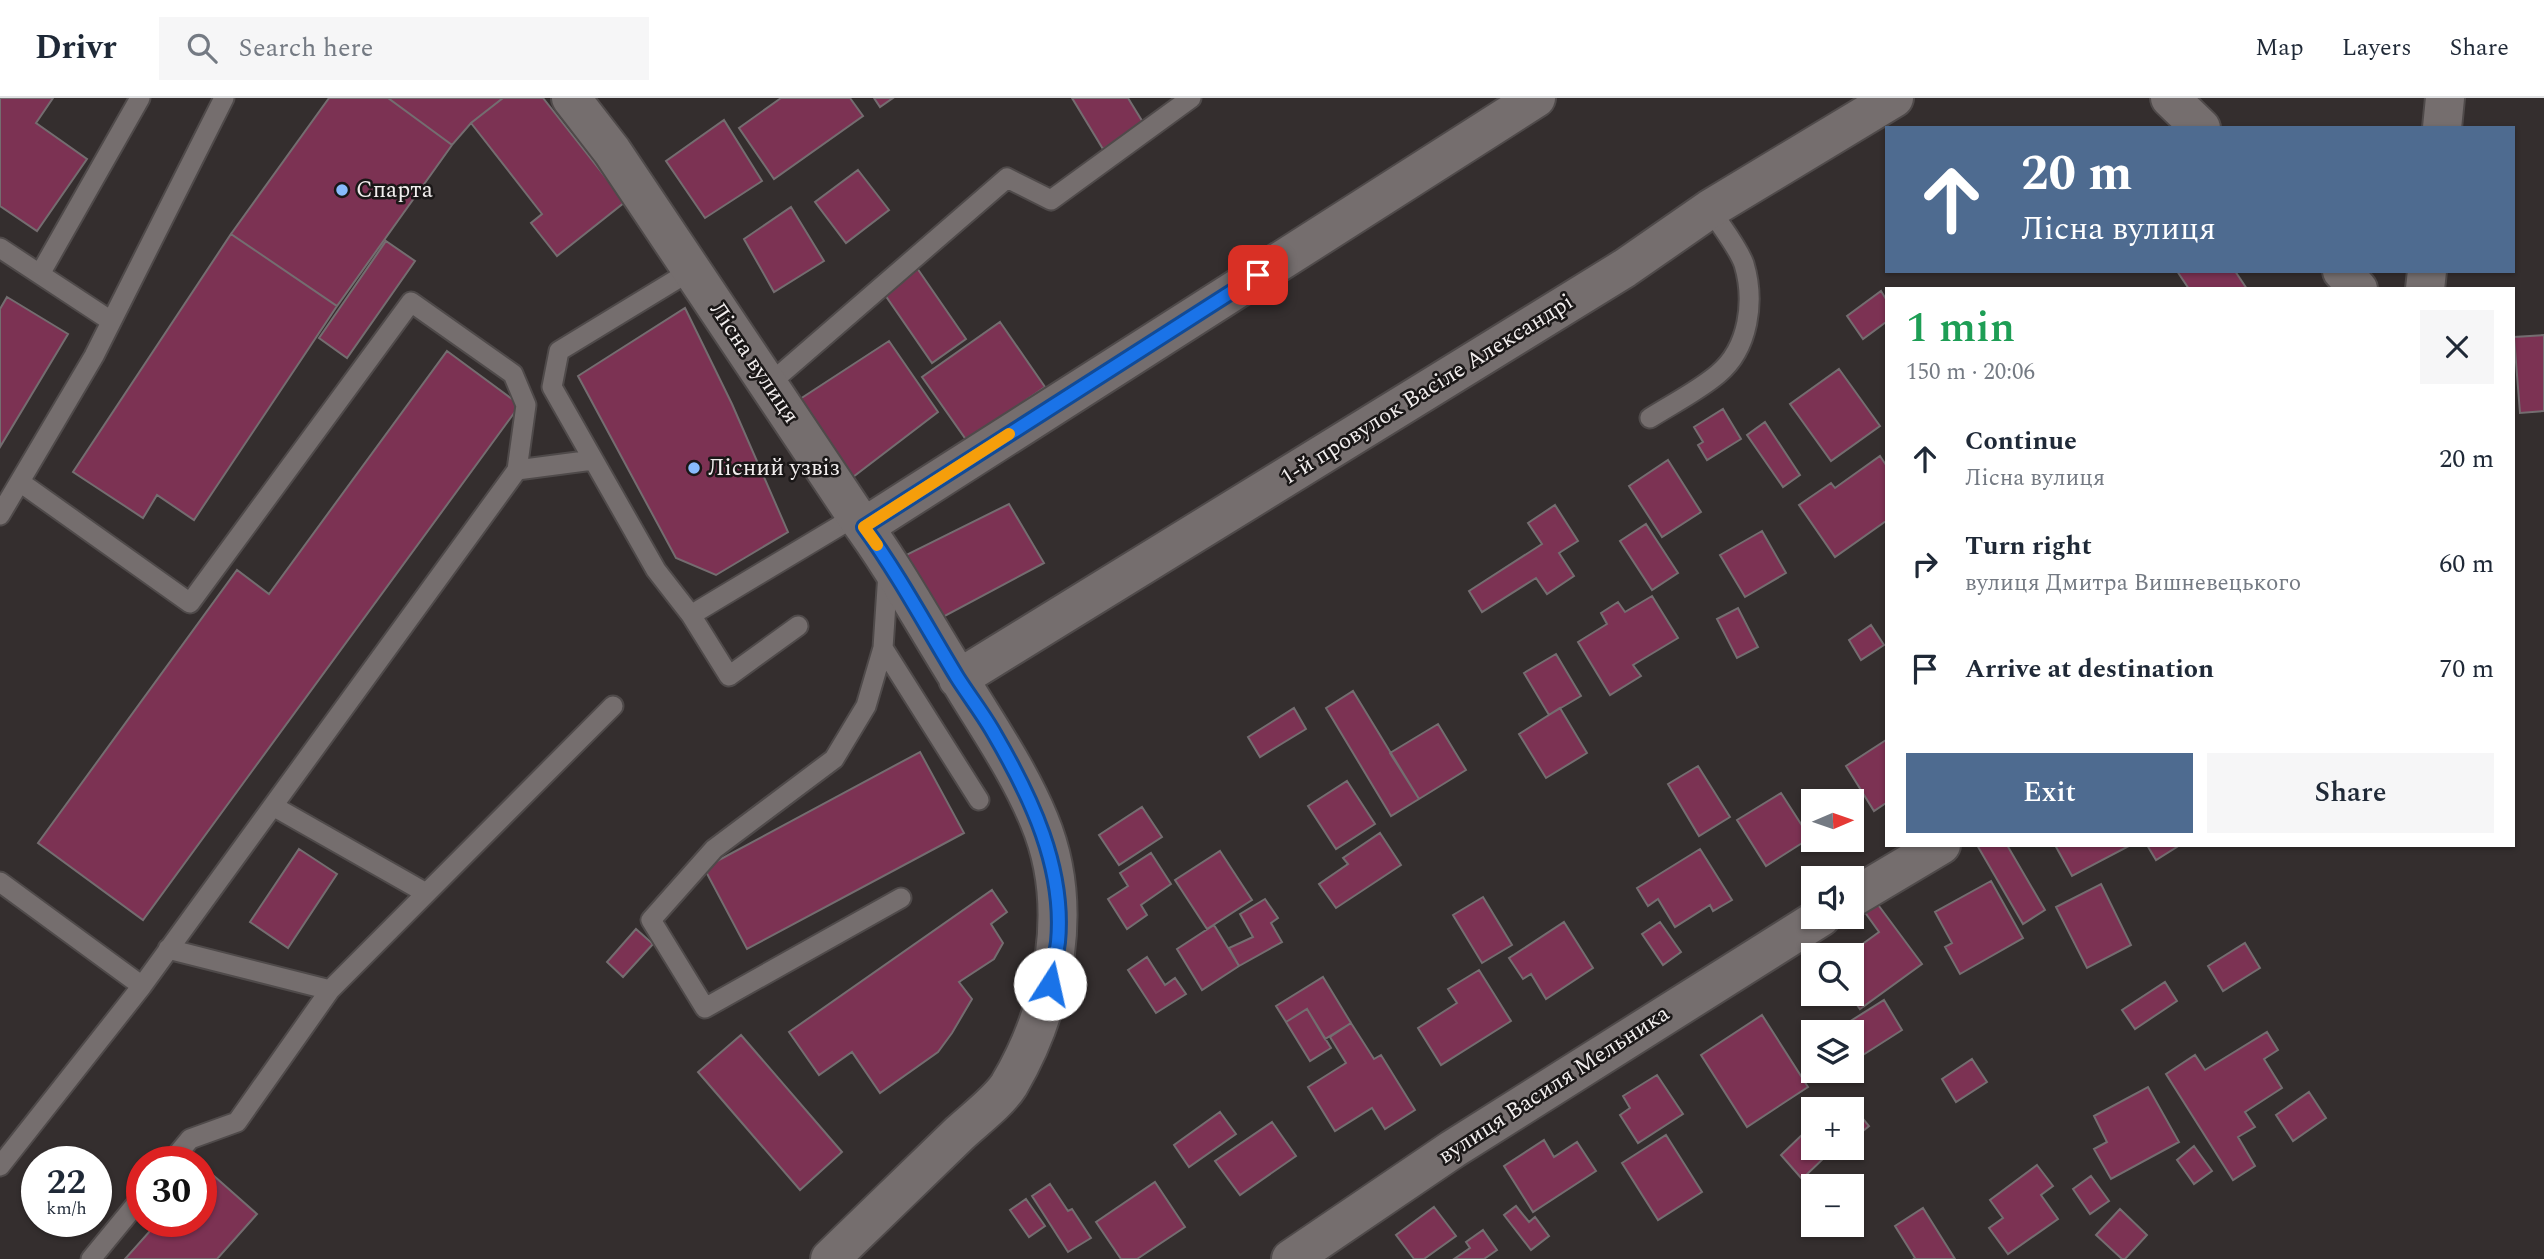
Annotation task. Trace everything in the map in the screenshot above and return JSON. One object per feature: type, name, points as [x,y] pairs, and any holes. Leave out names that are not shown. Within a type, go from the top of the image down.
[{"type":"street","name":"Лісна вулиця","points":[[571,98],[612,151],[889,561],[958,678],[995,734],[1040,821],[1049,853],[1058,898],[1058,941],[1050,984],[1034,1034],[1008,1087],[830,1259]]},
{"type":"street","points":[[860,521],[1536,98]]},
{"type":"street","name":"1-й провулок Васіле Александрі","points":[[958,678],[1614,275],[1710,209],[1894,98]]},
{"type":"street","points":[[2169,98],[2199,126]]},
{"type":"street","points":[[2442,126],[2445,98]]},
{"type":"street","points":[[2344,273],[2356,287]]},
{"type":"street","points":[[1864,891],[1938,847]]},
{"type":"street","name":"вулиця Василя Мельника","points":[[1291,1259],[1464,1142],[1802,929]]},
{"type":"lane","points":[[40,274],[140,98]]},
{"type":"lane","points":[[0,515],[94,356],[224,98]]},
{"type":"lane","points":[[768,385],[1007,178],[1051,200],[1191,98]]},
{"type":"lane","points":[[1650,418],[1719,374],[1739,347],[1747,321],[1749,299],[1743,262],[1710,209]]},
{"type":"lane","points":[[0,248],[111,321]]},
{"type":"lane","points":[[692,270],[559,352],[552,387],[656,570],[691,615],[729,676],[798,626]]},
{"type":"lane","points":[[0,1166],[142,986],[517,470],[526,405],[513,374],[411,302],[190,603],[20,482]]},
{"type":"lane","points":[[517,470],[593,460]]},
{"type":"lane","points":[[691,615],[860,521]]},
{"type":"lane","points":[[889,561],[883,648],[866,706],[834,760],[714,849],[651,920],[705,1008],[901,898]]},
{"type":"lane","points":[[883,648],[979,800]]},
{"type":"lane","points":[[184,1146],[190,1139],[237,1122],[330,990],[613,706]]},
{"type":"lane","points":[[273,806],[426,893]]},
{"type":"lane","points":[[0,882],[142,986]]},
{"type":"lane","points":[[168,949],[330,990]]},
{"type":"lane","points":[[91,1259],[126,1216]]},
{"type":"building","points":[[0,98],[53,98],[36,123],[87,159],[37,231],[0,206]]},
{"type":"building","name":"Спарта","points":[[329,98],[388,98],[452,145],[337,306],[231,234]]},
{"type":"building","points":[[388,98],[503,98],[471,123],[452,145]]},
{"type":"building","points":[[503,98],[543,98],[625,202],[557,256],[531,223],[542,214],[471,123]]},
{"type":"building","points":[[781,98],[850,98],[863,116],[774,179],[739,128]]},
{"type":"building","points":[[874,98],[893,98],[880,107]]},
{"type":"building","points":[[1072,98],[1128,98],[1144,124],[1103,149]]},
{"type":"building","points":[[724,120],[762,181],[705,218],[666,161]]},
{"type":"building","points":[[858,170],[889,210],[846,243],[815,202]]},
{"type":"building","points":[[791,207],[824,261],[774,292],[744,239]]},
{"type":"building","points":[[231,234],[337,306],[194,520],[157,495],[143,518],[73,472]]},
{"type":"building","points":[[386,241],[415,261],[347,358],[319,338]]},
{"type":"building","points":[[917,268],[966,339],[932,363],[883,292]]},
{"type":"building","points":[[2178,273],[2236,273],[2246,287],[2188,287]]},
{"type":"building","points":[[1881,291],[1885,297],[1885,323],[1863,339],[1847,316]]},
{"type":"building","points":[[7,297],[68,334],[0,447],[0,309]]},
{"type":"building","name":"Лісний узвіз","points":[[685,308],[732,404],[788,532],[716,575],[676,558],[578,376]]},
{"type":"building","points":[[1000,322],[1045,387],[967,441],[922,377]]},
{"type":"building","points":[[2544,335],[2544,411],[2520,413],[2515,337]]},
{"type":"building","points":[[889,341],[938,412],[849,480],[797,401]]},
{"type":"building","points":[[447,351],[520,405],[143,920],[38,843],[237,570],[269,594]]},
{"type":"building","points":[[1839,369],[1880,426],[1831,461],[1790,404]]},
{"type":"building","points":[[1723,409],[1741,439],[1707,460],[1698,445],[1703,442],[1694,427]]},
{"type":"building","points":[[1765,422],[1800,475],[1783,487],[1747,435]]},
{"type":"building","points":[[1880,456],[1885,464],[1885,522],[1835,557],[1799,505],[1831,483],[1835,488]]},
{"type":"building","points":[[1668,460],[1701,512],[1662,537],[1629,486]]},
{"type":"building","points":[[1009,504],[1044,563],[941,618],[898,559]]},
{"type":"building","points":[[1555,505],[1578,541],[1559,553],[1574,576],[1547,594],[1536,578],[1482,612],[1469,591],[1542,544],[1528,523]]},
{"type":"building","points":[[1646,524],[1678,573],[1652,590],[1620,541]]},
{"type":"building","points":[[1762,531],[1786,573],[1745,597],[1720,555]]},
{"type":"building","points":[[1652,596],[1678,638],[1633,665],[1641,676],[1610,695],[1578,642],[1607,624],[1601,613],[1618,602],[1625,612]]},
{"type":"building","points":[[1738,608],[1758,647],[1737,658],[1717,619]]},
{"type":"building","points":[[1871,625],[1884,645],[1861,660],[1849,640]]},
{"type":"building","points":[[1556,654],[1581,696],[1549,715],[1524,673]]},
{"type":"building","points":[[1353,691],[1419,799],[1391,816],[1326,708]]},
{"type":"building","points":[[1294,708],[1306,729],[1260,757],[1248,737]]},
{"type":"building","points":[[1560,708],[1587,753],[1546,778],[1519,734]]},
{"type":"building","points":[[1438,724],[1466,770],[1419,799],[1390,753]]},
{"type":"building","points":[[1885,741],[1885,804],[1874,811],[1864,795],[1864,789],[1860,789],[1846,766]]},
{"type":"building","points":[[920,752],[964,833],[747,949],[704,868]]},
{"type":"building","points":[[1698,766],[1730,817],[1699,836],[1668,784]]},
{"type":"building","points":[[1347,781],[1375,824],[1336,849],[1308,806]]},
{"type":"building","points":[[1781,793],[1801,824],[1801,844],[1766,866],[1737,820]]},
{"type":"building","points":[[1142,807],[1162,837],[1119,865],[1099,835]]},
{"type":"building","points":[[1380,833],[1401,865],[1336,908],[1319,884],[1348,864],[1343,858]]},
{"type":"building","points":[[1978,847],[2008,847],[2045,910],[2023,924]]},
{"type":"building","points":[[2056,847],[2127,847],[2072,876]]},
{"type":"building","points":[[2148,847],[2177,847],[2156,860]]},
{"type":"building","points":[[299,849],[337,874],[288,948],[250,922]]},
{"type":"building","points":[[1700,849],[1732,900],[1713,911],[1710,905],[1675,927],[1658,899],[1648,906],[1637,888]]},
{"type":"building","points":[[1220,851],[1252,900],[1207,929],[1175,880]]},
{"type":"building","points":[[1151,853],[1171,884],[1141,905],[1147,915],[1127,929],[1108,899],[1128,886],[1120,873]]},
{"type":"building","points":[[1991,881],[2023,938],[1960,974],[1945,947],[1952,943],[1935,912]]},
{"type":"building","points":[[2101,884],[2131,945],[2087,968],[2056,907]]},
{"type":"building","points":[[992,890],[1007,912],[991,924],[1003,943],[994,959],[959,982],[972,999],[938,1052],[880,1093],[852,1052],[819,1075],[789,1032]]},
{"type":"building","points":[[1483,897],[1512,945],[1482,963],[1453,915]]},
{"type":"building","points":[[1265,899],[1278,918],[1271,923],[1282,942],[1239,966],[1229,948],[1253,937],[1240,914]]},
{"type":"building","points":[[1876,902],[1922,964],[1860,1009],[1858,1006],[1864,1006],[1864,943],[1879,932],[1864,911]]},
{"type":"building","points":[[1564,922],[1593,968],[1546,999],[1531,974],[1523,979],[1509,958]]},
{"type":"building","points":[[1660,922],[1681,952],[1663,965],[1642,934]]},
{"type":"building","points":[[1214,925],[1239,966],[1202,990],[1177,949]]},
{"type":"building","points":[[636,929],[653,944],[623,977],[607,962]]},
{"type":"building","points":[[2245,943],[2260,968],[2223,991],[2208,966]]},
{"type":"building","points":[[1147,957],[1165,985],[1175,978],[1186,994],[1156,1013],[1128,970]]},
{"type":"building","points":[[1479,970],[1511,1021],[1441,1065],[1418,1028],[1457,1003],[1448,989]]},
{"type":"building","points":[[1323,977],[1351,1023],[1325,1039],[1307,1009],[1286,1022],[1276,1006]]},
{"type":"building","points":[[2165,982],[2177,1001],[2135,1029],[2122,1010]]},
{"type":"building","points":[[1884,1000],[1902,1030],[1864,1054],[1864,1020],[1852,1020]]},
{"type":"building","points":[[1307,1009],[1331,1048],[1310,1061],[1286,1022]]},
{"type":"building","points":[[1762,1015],[1801,1076],[1801,1083],[1805,1083],[1808,1087],[1747,1127],[1701,1055]]},
{"type":"building","points":[[1351,1023],[1374,1059],[1381,1055],[1415,1110],[1385,1129],[1372,1108],[1335,1131],[1308,1087],[1346,1063],[1330,1037]]},
{"type":"building","points":[[2267,1032],[2278,1050],[2264,1059],[2282,1088],[2245,1112],[2255,1127],[2238,1137],[2255,1166],[2233,1180],[2166,1074],[2195,1055],[2205,1070]]},
{"type":"building","points":[[741,1035],[842,1152],[800,1190],[698,1072]]},
{"type":"building","points":[[1972,1059],[1987,1082],[1956,1102],[1942,1079]]},
{"type":"building","points":[[1657,1075],[1683,1114],[1638,1143],[1620,1115],[1630,1108],[1623,1096]]},
{"type":"building","points":[[2148,1087],[2179,1142],[2111,1179],[2094,1149],[2107,1142],[2094,1116]]},
{"type":"building","points":[[2309,1092],[2326,1118],[2293,1141],[2276,1115]]},
{"type":"building","points":[[1220,1112],[1236,1134],[1189,1167],[1174,1145]]},
{"type":"building","points":[[1272,1122],[1296,1156],[1240,1195],[1215,1161]]},
{"type":"building","points":[[1666,1135],[1702,1192],[1658,1220],[1622,1163]]},
{"type":"building","points":[[1801,1136],[1801,1160],[1822,1160],[1807,1174],[1801,1174],[1801,1178],[1781,1155]]},
{"type":"building","points":[[1544,1140],[1554,1157],[1577,1142],[1596,1171],[1533,1212],[1504,1166]]},
{"type":"building","points":[[2194,1146],[2212,1171],[2194,1184],[2177,1160]]},
{"type":"building","points":[[2037,1165],[2053,1186],[2041,1195],[2058,1219],[2008,1254],[1989,1228],[2003,1218],[1990,1200]]},
{"type":"building","points":[[2091,1176],[2109,1201],[2090,1214],[2073,1189]]},
{"type":"building","points":[[217,1179],[257,1214],[217,1259],[125,1259],[145,1237],[217,1237]]},
{"type":"building","points":[[1155,1182],[1185,1227],[1137,1259],[1121,1259],[1096,1222]]},
{"type":"building","points":[[1050,1184],[1068,1211],[1072,1209],[1091,1238],[1068,1252],[1032,1196]]},
{"type":"building","points":[[1026,1199],[1045,1226],[1029,1237],[1010,1210]]},
{"type":"building","points":[[1516,1206],[1529,1222],[1535,1217],[1549,1236],[1531,1250],[1504,1215]]},
{"type":"building","points":[[1434,1207],[1456,1236],[1424,1259],[1414,1259],[1396,1235]]},
{"type":"building","points":[[1923,1208],[1955,1259],[1913,1259],[1915,1258],[1895,1226]]},
{"type":"building","points":[[2120,1209],[2147,1235],[2125,1259],[2096,1235]]},
{"type":"building","points":[[1483,1230],[1497,1250],[1484,1259],[1454,1259],[1470,1248],[1466,1242]]},
{"type":"slow traffic","points":[[877,545],[864,527],[1009,434]]},
{"type":"place","name":"Спарта","points":[[342,190]]},
{"type":"place","name":"Лісний узвіз","points":[[694,468]]},
{"type":"route","points":[[1050,984],[1058,941],[1058,898],[1040,821],[995,734],[958,678],[889,561],[864,527],[1258,275]]}]
